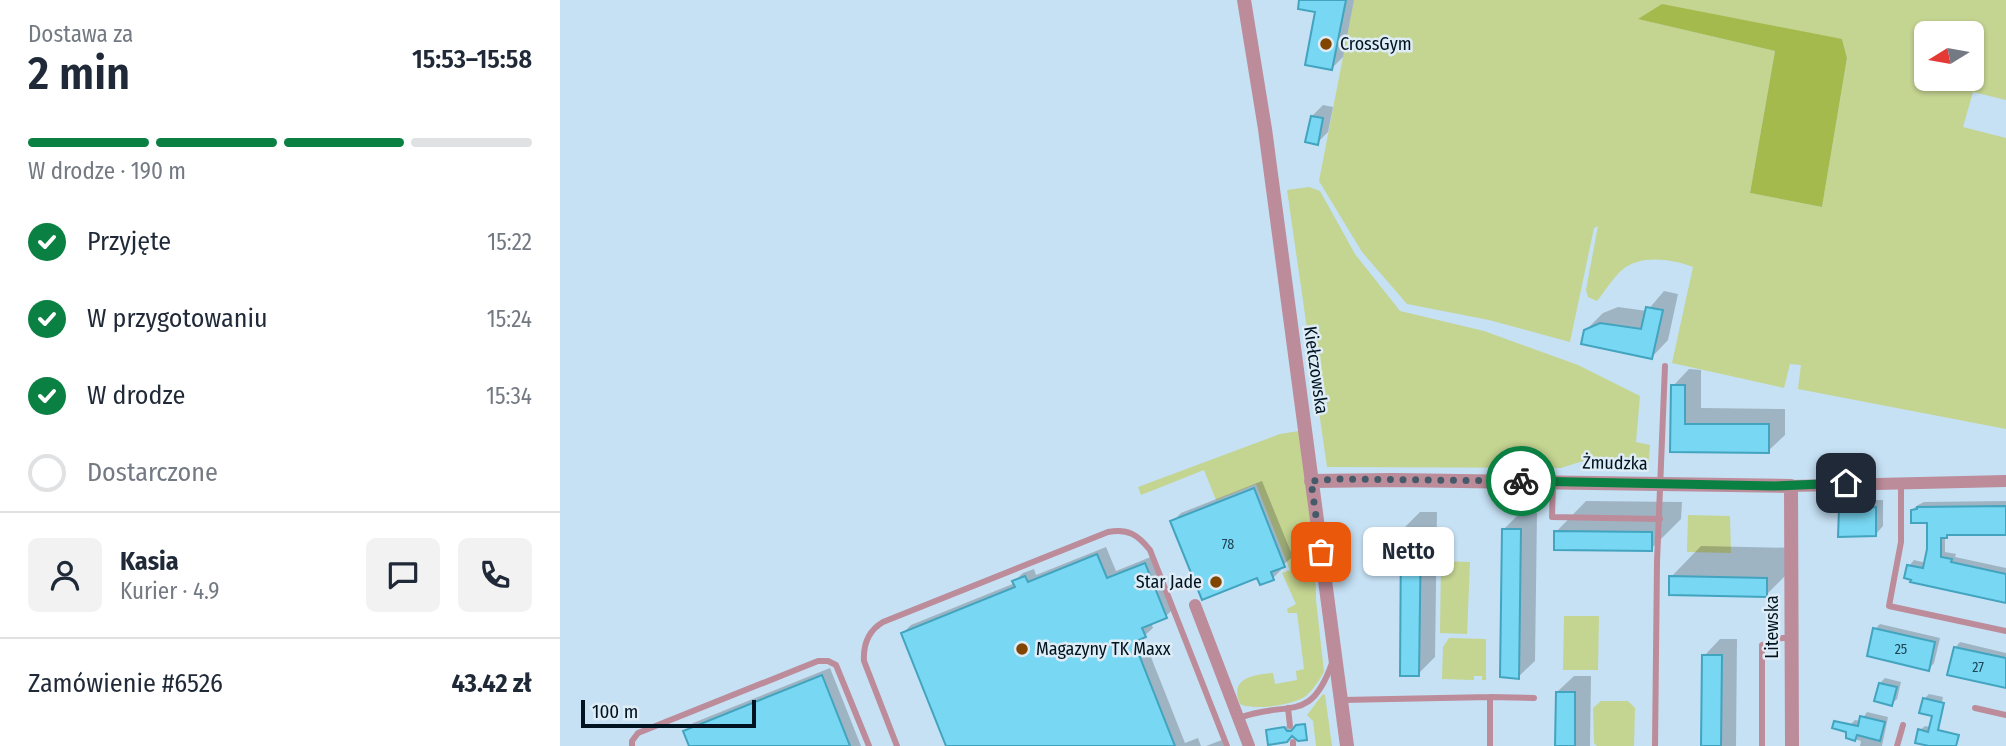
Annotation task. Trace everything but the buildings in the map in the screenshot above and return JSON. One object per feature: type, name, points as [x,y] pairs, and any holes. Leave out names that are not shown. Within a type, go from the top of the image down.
[{"type":"street","name":"Kiełczowska","points":[[1244,0],[1265,129],[1347,746]]},
{"type":"street","name":"Żmudzka","points":[[1311,481],[1336,479],[1791,485],[2006,481]]},
{"type":"street","name":"Litewska","points":[[1791,485],[1792,746]]},
{"type":"street","points":[[1195,605],[1249,746]]},
{"type":"lane","points":[[1655,746],[1665,366]]},
{"type":"lane","points":[[1553,481],[1552,517],[1660,519]]},
{"type":"lane","points":[[1900,482],[1900,554],[1889,606],[2006,631]]},
{"type":"lane","points":[[897,746],[864,661],[863,651],[874,627],[1119,530],[1140,538],[1150,550],[1227,746]]},
{"type":"lane","points":[[1762,746],[1762,645],[1782,638],[1791,638]]},
{"type":"lane","points":[[1238,719],[1251,714],[1304,706],[1325,683],[1334,654]]},
{"type":"lane","points":[[632,746],[638,733],[818,661],[828,661],[836,665],[869,746]]},
{"type":"lane","points":[[1490,698],[1490,746]]},
{"type":"lane","points":[[1340,700],[1534,698]]},
{"type":"lane","points":[[1288,708],[1290,726]]},
{"type":"lane","points":[[1975,708],[2006,715]]},
{"type":"lane","points":[[1897,746],[1903,725]]},
{"type":"green space","points":[[1354,0],[2006,0],[2006,100],[1973,92],[1963,127],[2006,138],[2006,429],[1798,389],[1801,365],[1790,364],[1784,388],[1672,363],[1693,267],[1666,260],[1647,260],[1629,265],[1597,301],[1588,297],[1586,290],[1598,226],[1594,228],[1570,342],[1489,320],[1407,304],[1362,252],[1319,181]],"holes":[[[1639,19],[1842,39],[1847,58],[1822,207],[1750,193],[1775,51]]]},
{"type":"green space","points":[[1662,4],[1842,39],[1847,58],[1822,207],[1750,193],[1775,51],[1638,19]]},
{"type":"green space","points":[[1309,187],[1320,191],[1355,254],[1400,311],[1484,331],[1578,365],[1640,396],[1636,442],[1650,445],[1648,468],[1583,461],[1561,468],[1327,467],[1287,190]]},
{"type":"green space","points":[[1299,431],[1315,558],[1316,600],[1324,672],[1312,690],[1301,699],[1274,706],[1246,706],[1240,704],[1237,695],[1240,683],[1245,679],[1273,673],[1275,684],[1297,680],[1296,671],[1304,669],[1297,613],[1288,613],[1287,609],[1296,604],[1282,573],[1290,570],[1256,484],[1216,500],[1204,470],[1141,495],[1138,487],[1280,434]]},
{"type":"green space","points":[[1688,515],[1730,516],[1731,553],[1687,552]]},
{"type":"green space","points":[[1441,561],[1470,562],[1467,634],[1440,633]]},
{"type":"green space","points":[[1564,616],[1599,616],[1598,670],[1563,670]]},
{"type":"green space","points":[[1449,638],[1486,639],[1486,680],[1482,680],[1482,676],[1474,676],[1474,680],[1442,679],[1443,647]]},
{"type":"green space","points":[[1323,694],[1332,746],[1316,746],[1313,721],[1307,715]]},
{"type":"green space","points":[[1601,701],[1628,701],[1635,708],[1634,746],[1597,746],[1594,743],[1593,708]]},
{"type":"way so far","points":[[1321,552],[1311,481],[1521,481]]},
{"type":"place","name":"CrossGym","points":[[1326,44]]},
{"type":"place","name":"Netto","points":[[1321,552]]},
{"type":"place","name":"Star Jade","points":[[1216,582]]},
{"type":"place","name":"Magazyny TK Maxx","points":[[1022,649]]},
{"type":"route","points":[[1521,481],[1775,486],[1846,483]]}]
